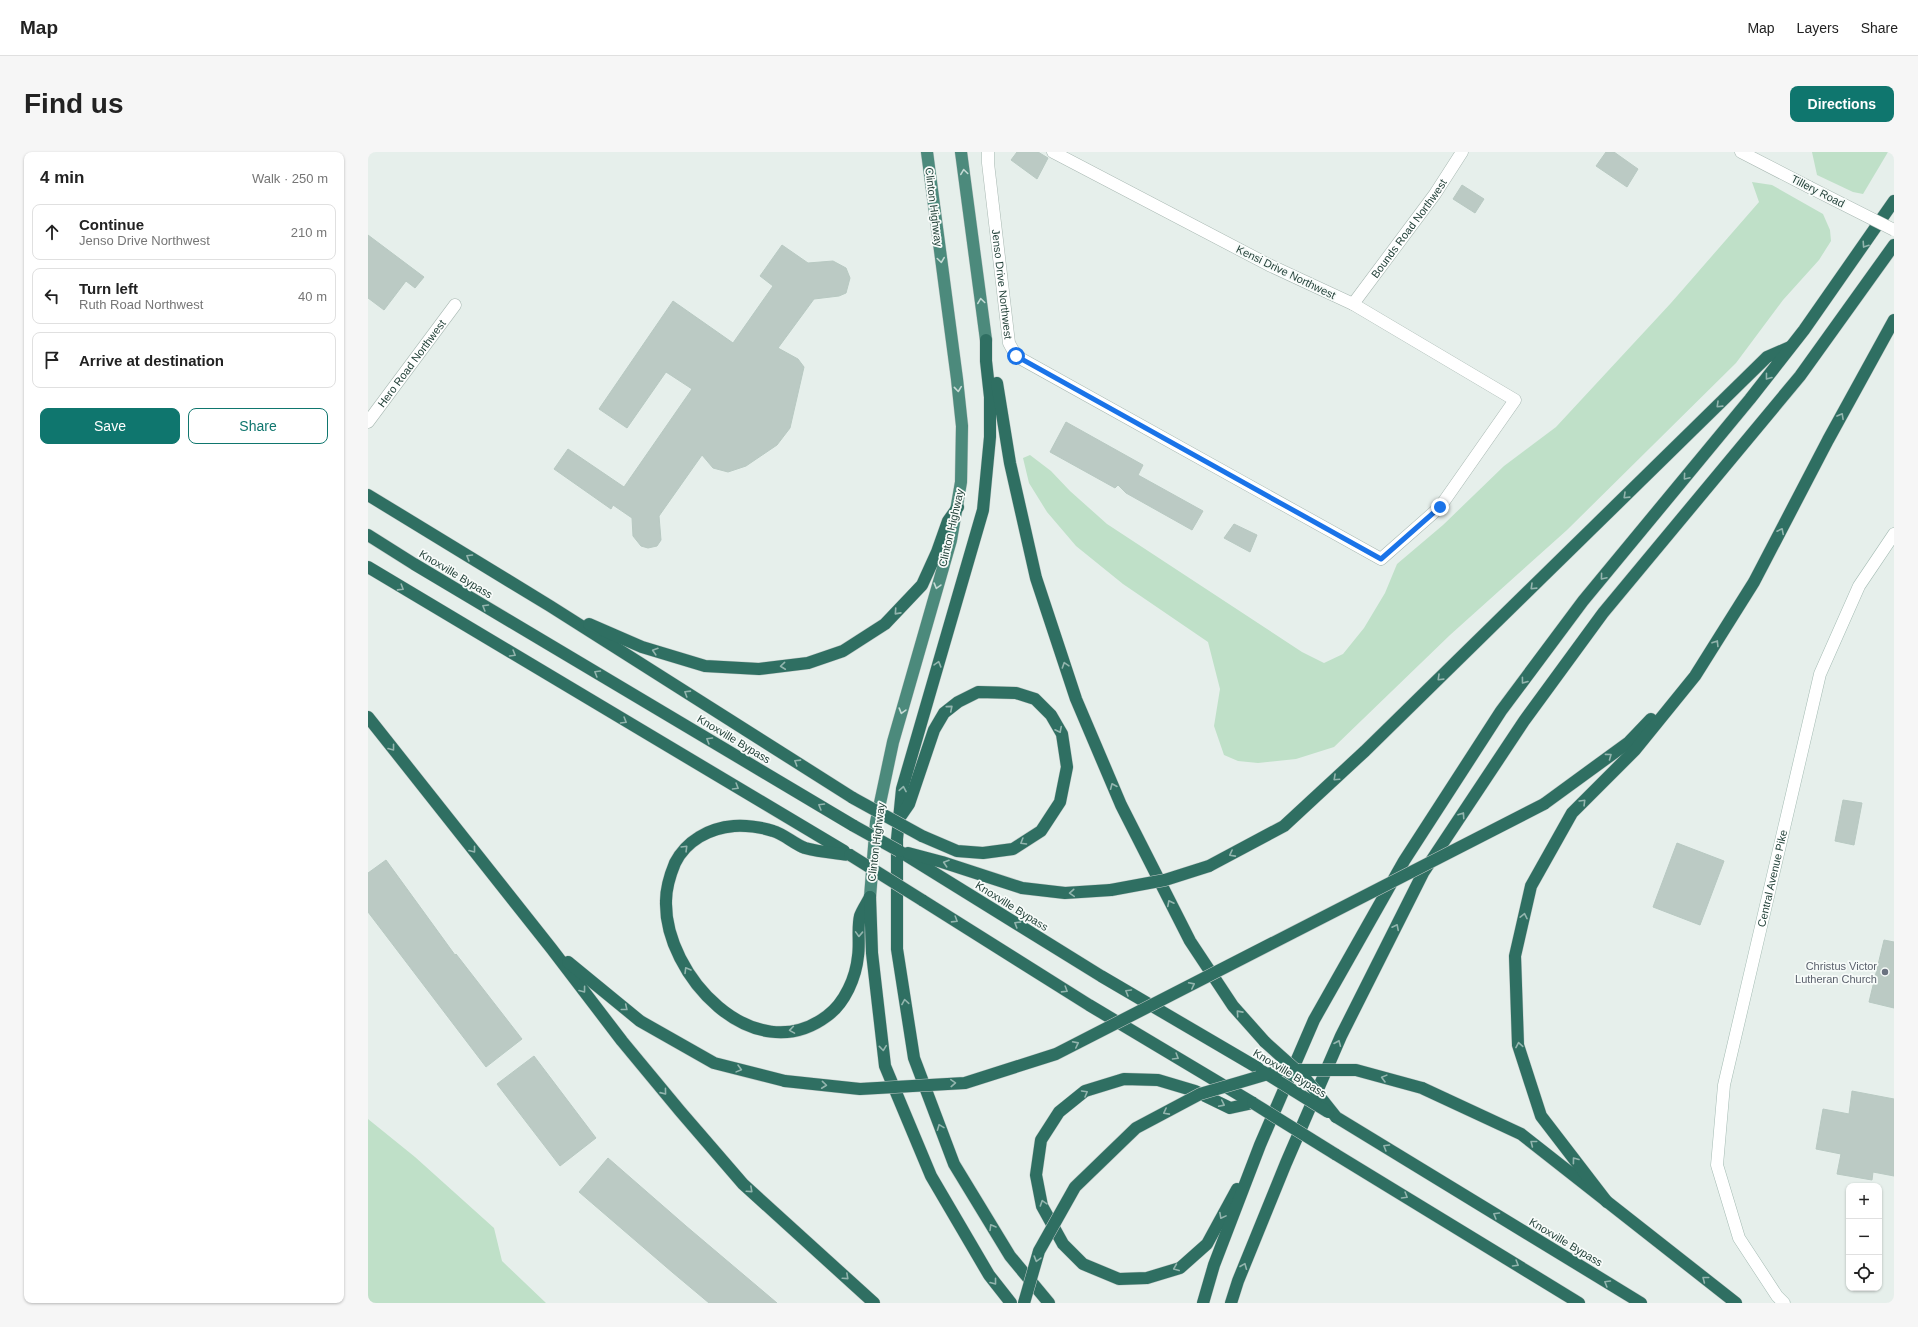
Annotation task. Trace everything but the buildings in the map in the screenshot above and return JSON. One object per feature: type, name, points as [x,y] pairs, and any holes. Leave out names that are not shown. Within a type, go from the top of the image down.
[{"type":"highway","name":"Clinton Highway","points":[[870,897],[876,822],[893,742],[950,540],[958,507],[961,482],[962,426],[927,152]]},
{"type":"highway","points":[[961,152],[986,340],[986,361],[990,397],[990,437],[983,510],[902,789],[899,818],[897,948],[914,1058],[954,1164],[1010,1256],[1049,1303]]},
{"type":"highway","points":[[1204,1303],[1214,1265],[1260,1145],[1314,1020],[1404,861],[1501,711],[1583,601],[1792,346],[1857,257],[1894,201]]},
{"type":"highway","points":[[1232,1303],[1238,1281],[1286,1163],[1341,1036],[1423,874],[1524,721],[1603,613],[1800,376],[1894,245]]},
{"type":"highway","points":[[1607,1202],[1541,1116],[1518,1045],[1515,956],[1531,886],[1572,813],[1636,750],[1695,676],[1754,582],[1828,440],[1894,320]]},
{"type":"highway","points":[[986,340],[993,356],[1010,463],[1036,578],[1076,699],[1121,805],[1190,941],[1233,1006],[1265,1042],[1305,1078],[1336,1117]]},
{"type":"highway","points":[[923,862],[1022,888],[1065,893],[1111,890],[1164,880],[1209,866],[1284,826],[1365,751],[1768,357],[1792,346]]},
{"type":"highway","points":[[368,495],[550,606],[853,798],[922,836],[958,851],[984,853],[1013,848],[1041,831],[1060,802],[1067,767],[1062,734],[1051,715],[1035,699],[1016,693],[978,692],[958,702],[944,713],[934,730],[909,804],[899,818]]},
{"type":"highway","points":[[550,606],[642,647],[705,666],[759,669],[808,663],[843,651],[885,624],[922,585],[937,552],[948,521],[958,507]]},
{"type":"highway","name":"Knoxville Bypass","points":[[368,535],[414,564],[854,826],[899,851],[923,862],[1101,976],[1258,1068],[1350,1126],[1641,1303]]},
{"type":"highway","points":[[368,567],[850,855],[1089,1005],[1253,1103],[1579,1303]]},
{"type":"highway","points":[[551,948],[640,1021],[714,1062],[785,1081],[860,1089],[965,1083],[1056,1054],[1544,804],[1629,742],[1695,676]]},
{"type":"highway","points":[[368,717],[622,1040],[680,1111],[743,1184],[874,1303]]},
{"type":"highway","points":[[850,855],[805,848],[773,831],[735,825],[715,829],[695,839],[680,854],[668,885],[666,902],[669,925],[676,950],[687,972],[718,1007],[740,1022],[756,1030],[793,1031],[810,1026],[828,1016],[841,1003],[853,980],[858,956],[860,916],[870,897]]},
{"type":"highway","points":[[870,897],[872,953],[885,1066],[931,1176],[989,1275],[1011,1303]]},
{"type":"highway","points":[[1024,1303],[1039,1251],[1075,1188],[1136,1128],[1200,1094],[1281,1070],[1356,1070],[1422,1088],[1521,1134],[1736,1303]]},
{"type":"highway","points":[[1253,1103],[1230,1108],[1195,1091],[1158,1080],[1124,1080],[1085,1091],[1059,1112],[1041,1140],[1036,1175],[1042,1206],[1063,1244],[1083,1264],[1118,1279],[1147,1278],[1180,1268],[1207,1244],[1260,1145]]},
{"type":"street","name":"Jenso Drive Northwest","points":[[988,152],[988,163],[1010,343],[1016,356],[1381,559],[1440,507],[1515,400]]},
{"type":"street","name":"Kensi Drive Northwest","points":[[1053,152],[1269,264],[1353,304],[1515,400]]},
{"type":"street","name":"Bounds Road Northwest","points":[[1353,304],[1435,194],[1462,152]]},
{"type":"street","name":"Tillery Road","points":[[1741,152],[1894,230]]},
{"type":"street","name":"Hero Road Northwest","points":[[368,422],[455,305]]},
{"type":"street","name":"Central Avenue Pike","points":[[1784,1303],[1777,1296],[1739,1238],[1717,1165],[1724,1085],[1820,674],[1859,586],[1894,534]]},
{"type":"green space","points":[[1812,152],[1888,152],[1863,194],[1853,192],[1817,175]]},
{"type":"green space","points":[[1752,182],[1772,185],[1823,214],[1830,230],[1831,241],[1819,260],[1783,300],[1736,363],[1567,530],[1450,635],[1334,747],[1296,759],[1258,763],[1238,761],[1224,755],[1214,726],[1220,689],[1208,642],[1123,584],[1076,546],[1047,512],[1029,483],[1023,458],[1030,455],[1051,471],[1070,491],[1107,524],[1302,652],[1324,663],[1343,654],[1364,628],[1385,593],[1397,564],[1443,525],[1504,466],[1556,427],[1671,303],[1759,202]]},
{"type":"green space","points":[[368,1119],[415,1157],[494,1228],[502,1261],[546,1303],[368,1303]]},
{"type":"place","name":"Christus Victor Lutheran Church","points":[[1885,972]]},
{"type":"route","points":[[1016,356],[1024,362],[1381,559],[1440,507]]}]
